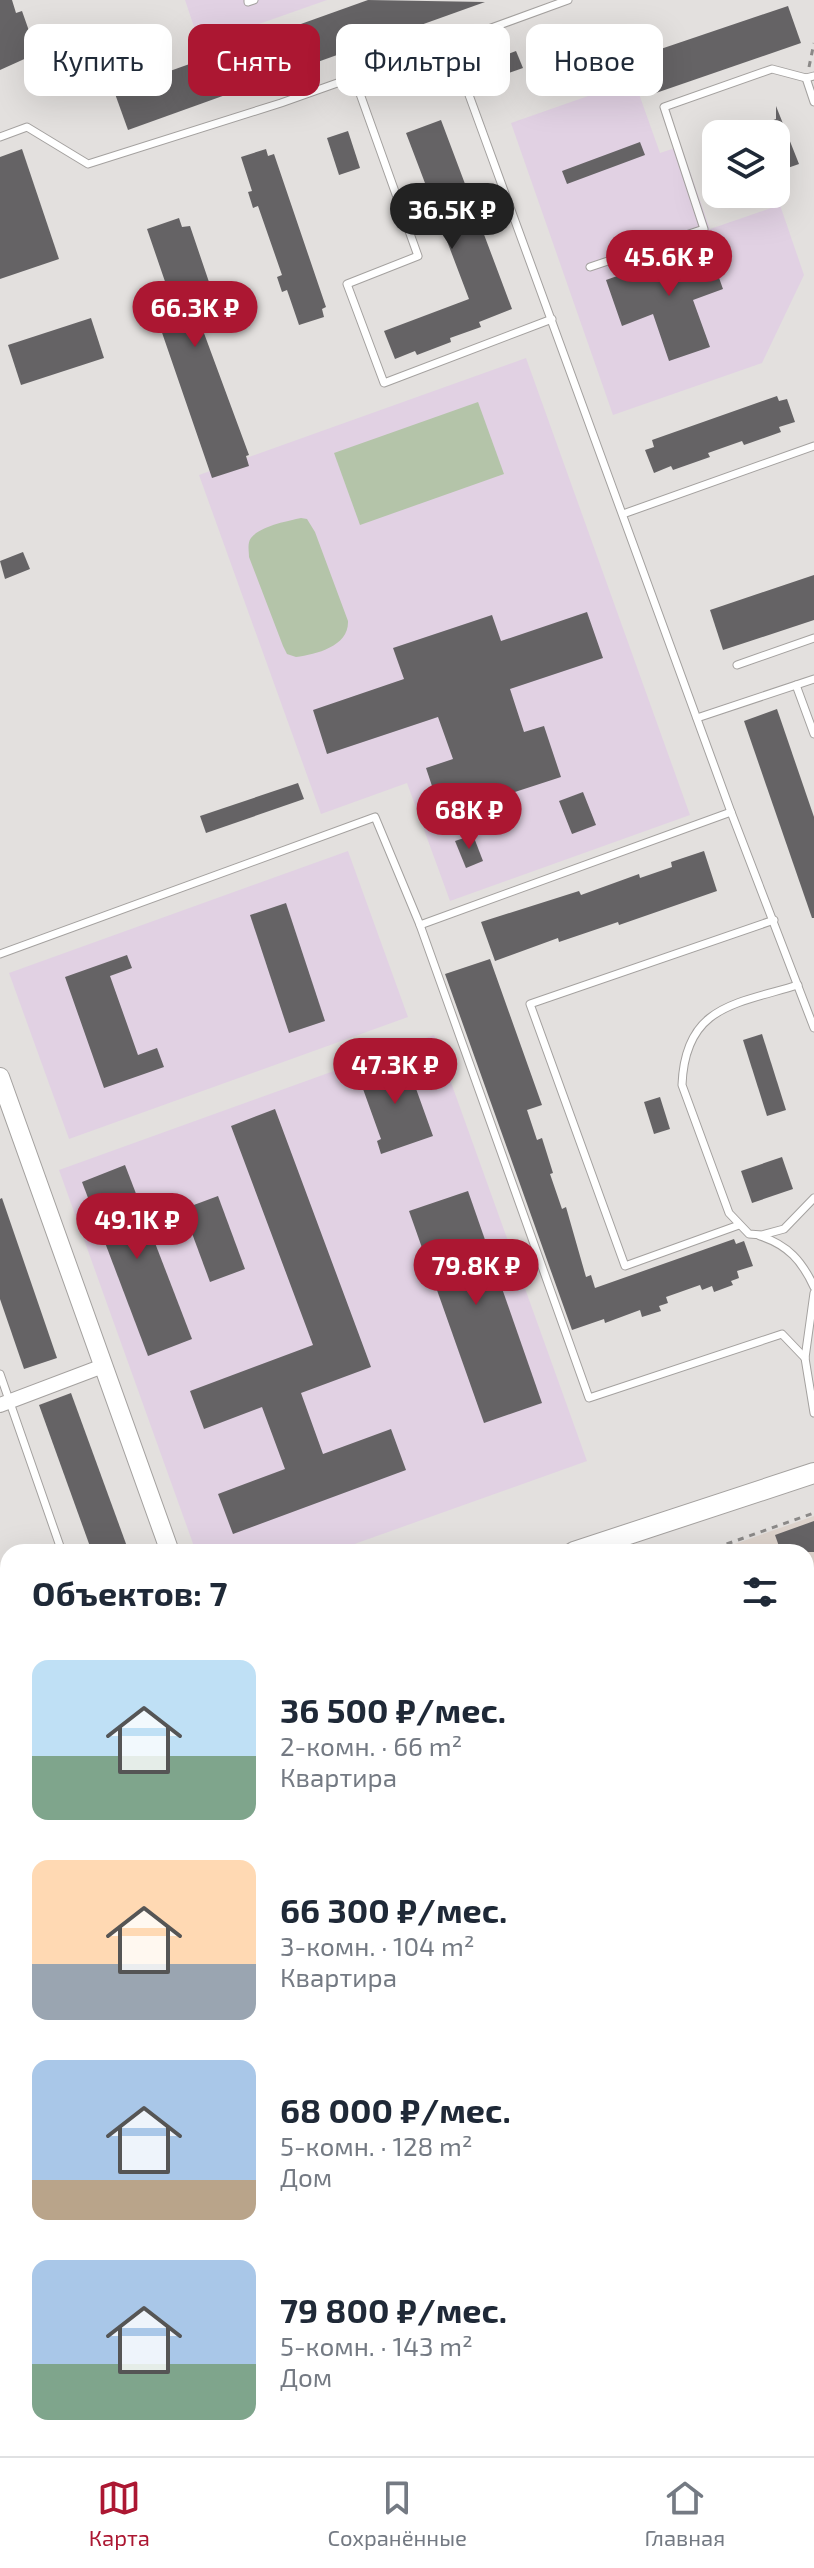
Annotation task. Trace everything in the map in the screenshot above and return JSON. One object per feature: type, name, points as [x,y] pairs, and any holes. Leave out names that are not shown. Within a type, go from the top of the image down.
[{"type":"main road","points":[[598,1544],[814,1473]]},
{"type":"street","points":[[0,1078],[167,1544]]},
{"type":"street","points":[[5,1403],[103,1366]]},
{"type":"lane","points":[[248,0],[254,0]]},
{"type":"lane","points":[[502,24],[568,0]]},
{"type":"lane","points":[[590,267],[704,229],[664,107],[772,69],[810,77],[814,102]]},
{"type":"lane","points":[[0,137],[27,127],[88,164],[336,83]]},
{"type":"lane","points":[[361,96],[418,256],[347,284],[384,383],[552,319]]},
{"type":"lane","points":[[470,96],[731,812],[814,1028]]},
{"type":"lane","points":[[623,514],[814,446]]},
{"type":"lane","points":[[737,665],[814,638]]},
{"type":"lane","points":[[697,718],[814,679]]},
{"type":"lane","points":[[796,685],[814,734]]},
{"type":"lane","points":[[420,925],[731,812]]},
{"type":"lane","points":[[0,954],[375,817],[420,925],[589,1398],[782,1334],[805,1358]]},
{"type":"lane","points":[[739,1225],[625,1266],[530,1004],[774,920]]},
{"type":"lane","points":[[798,985],[712,1013],[692,1037],[682,1085],[729,1213],[749,1234],[783,1245],[805,1268],[814,1290],[805,1358],[814,1413]]},
{"type":"lane","points":[[757,1235],[784,1229],[814,1198]]},
{"type":"lane","points":[[0,1374],[5,1403],[59,1544]]},
{"type":"path","points":[[810,77],[814,43]]},
{"type":"path","points":[[727,1544],[814,1513]]},
{"type":"shaded area","points":[[185,0],[327,0],[259,24],[193,24]]},
{"type":"shaded area","points":[[588,96],[640,96],[660,153],[681,146],[710,229],[771,208],[781,208],[804,275],[762,363],[613,415],[511,123]]},
{"type":"shaded area","points":[[526,358],[690,815],[450,901],[407,783],[321,814],[199,475]]},
{"type":"shaded area","points":[[348,851],[408,1017],[69,1139],[9,973]]},
{"type":"shaded area","points":[[434,1035],[587,1461],[354,1544],[193,1544],[59,1170]]},
{"type":"shaded area","points":[[814,1516],[814,1544],[735,1544]]},
{"type":"green space","points":[[478,402],[504,474],[360,525],[334,453]]},
{"type":"green space","points":[[307,519],[315,532],[348,621],[347,630],[338,643],[313,654],[296,657],[287,654],[283,646],[248,547],[251,538],[261,530]]},
{"type":"building","points":[[0,0],[12,0],[16,13],[22,11],[27,24],[24,24],[24,59],[0,70]]},
{"type":"building","points":[[368,0],[485,2],[424,24],[336,24],[336,55],[320,61],[320,24],[301,24]]},
{"type":"building","points":[[788,6],[801,43],[663,91],[663,48]]},
{"type":"building","points":[[516,51],[523,68],[510,73],[510,53]]},
{"type":"building","points":[[188,64],[188,96],[223,96],[128,130],[116,96],[172,96],[172,70]]},
{"type":"building","points":[[776,106],[782,120],[774,120]]},
{"type":"building","points":[[441,120],[512,309],[479,322],[481,327],[450,338],[451,342],[417,355],[415,351],[395,359],[384,331],[469,299],[406,133]]},
{"type":"building","points":[[348,131],[360,168],[339,175],[327,138]]},
{"type":"building","points":[[790,141],[799,164],[790,167]]},
{"type":"building","points":[[640,142],[645,155],[567,184],[562,171]]},
{"type":"building","points":[[22,149],[59,259],[0,279],[0,157]]},
{"type":"building","points":[[266,149],[268,156],[274,154],[326,307],[322,309],[324,317],[299,325],[287,290],[282,292],[277,277],[282,275],[258,206],[253,208],[248,192],[252,191],[241,157]]},
{"type":"building","points":[[179,218],[182,227],[190,226],[209,282],[202,285],[205,293],[191,298],[249,455],[246,456],[249,466],[212,478],[158,321],[162,320],[156,304],[171,299],[147,229]]},
{"type":"building","points":[[707,244],[723,289],[693,300],[710,347],[669,361],[653,314],[622,326],[606,280]]},
{"type":"building","points":[[91,318],[104,358],[21,385],[8,345]]},
{"type":"building","points":[[777,396],[779,401],[787,399],[795,422],[779,427],[781,432],[744,445],[742,441],[708,453],[710,457],[654,473],[645,450],[654,447],[652,440]]},
{"type":"building","points":[[23,552],[30,569],[5,579],[0,561]]},
{"type":"building","points":[[814,575],[814,620],[723,650],[710,610]]},
{"type":"building","points":[[587,612],[603,658],[510,689],[524,732],[544,726],[561,777],[442,816],[426,768],[453,759],[438,717],[327,754],[313,710],[404,679],[393,648],[492,615],[501,641]]},
{"type":"building","points":[[777,709],[814,817],[814,918],[744,721]]},
{"type":"building","points":[[298,783],[304,799],[206,833],[200,816]]},
{"type":"building","points":[[583,792],[596,825],[572,834],[559,801]]},
{"type":"building","points":[[473,835],[483,861],[466,868],[455,841]]},
{"type":"building","points":[[704,851],[717,891],[619,925],[618,922],[559,942],[558,938],[495,961],[481,922],[579,891],[581,895],[639,874],[640,878],[672,867],[671,862]]},
{"type":"building","points":[[286,903],[325,1021],[289,1033],[250,915]]},
{"type":"building","points":[[127,955],[132,968],[110,976],[138,1055],[157,1048],[164,1067],[104,1088],[65,977]]},
{"type":"building","points":[[490,959],[542,1105],[527,1110],[537,1140],[542,1138],[553,1173],[550,1174],[562,1209],[566,1207],[586,1277],[591,1275],[595,1288],[734,1239],[736,1244],[744,1241],[753,1266],[737,1271],[739,1278],[731,1281],[733,1285],[714,1292],[712,1286],[702,1290],[700,1285],[666,1297],[668,1303],[659,1306],[661,1311],[642,1317],[640,1310],[605,1323],[604,1319],[572,1330],[445,974]]},
{"type":"building","points":[[762,1034],[786,1110],[767,1116],[743,1040]]},
{"type":"building","points":[[405,1058],[433,1136],[381,1154],[377,1141],[381,1139],[363,1089],[359,1090],[354,1077]]},
{"type":"building","points":[[660,1097],[670,1129],[654,1134],[644,1102]]},
{"type":"building","points":[[275,1109],[371,1367],[301,1393],[323,1454],[391,1429],[406,1470],[233,1534],[218,1494],[285,1469],[262,1407],[204,1429],[190,1391],[313,1345],[231,1126]]},
{"type":"building","points":[[782,1157],[793,1189],[752,1203],[741,1171]]},
{"type":"building","points":[[125,1165],[192,1339],[148,1356],[82,1182]]},
{"type":"building","points":[[468,1191],[542,1403],[484,1423],[409,1211]]},
{"type":"building","points":[[218,1196],[245,1269],[210,1282],[183,1209]]},
{"type":"building","points":[[2,1198],[57,1358],[24,1369],[0,1299]]},
{"type":"building","points":[[71,1393],[126,1544],[89,1544],[39,1405]]},
{"type":"building","points":[[814,1521],[814,1544],[778,1544],[775,1535]]}]
